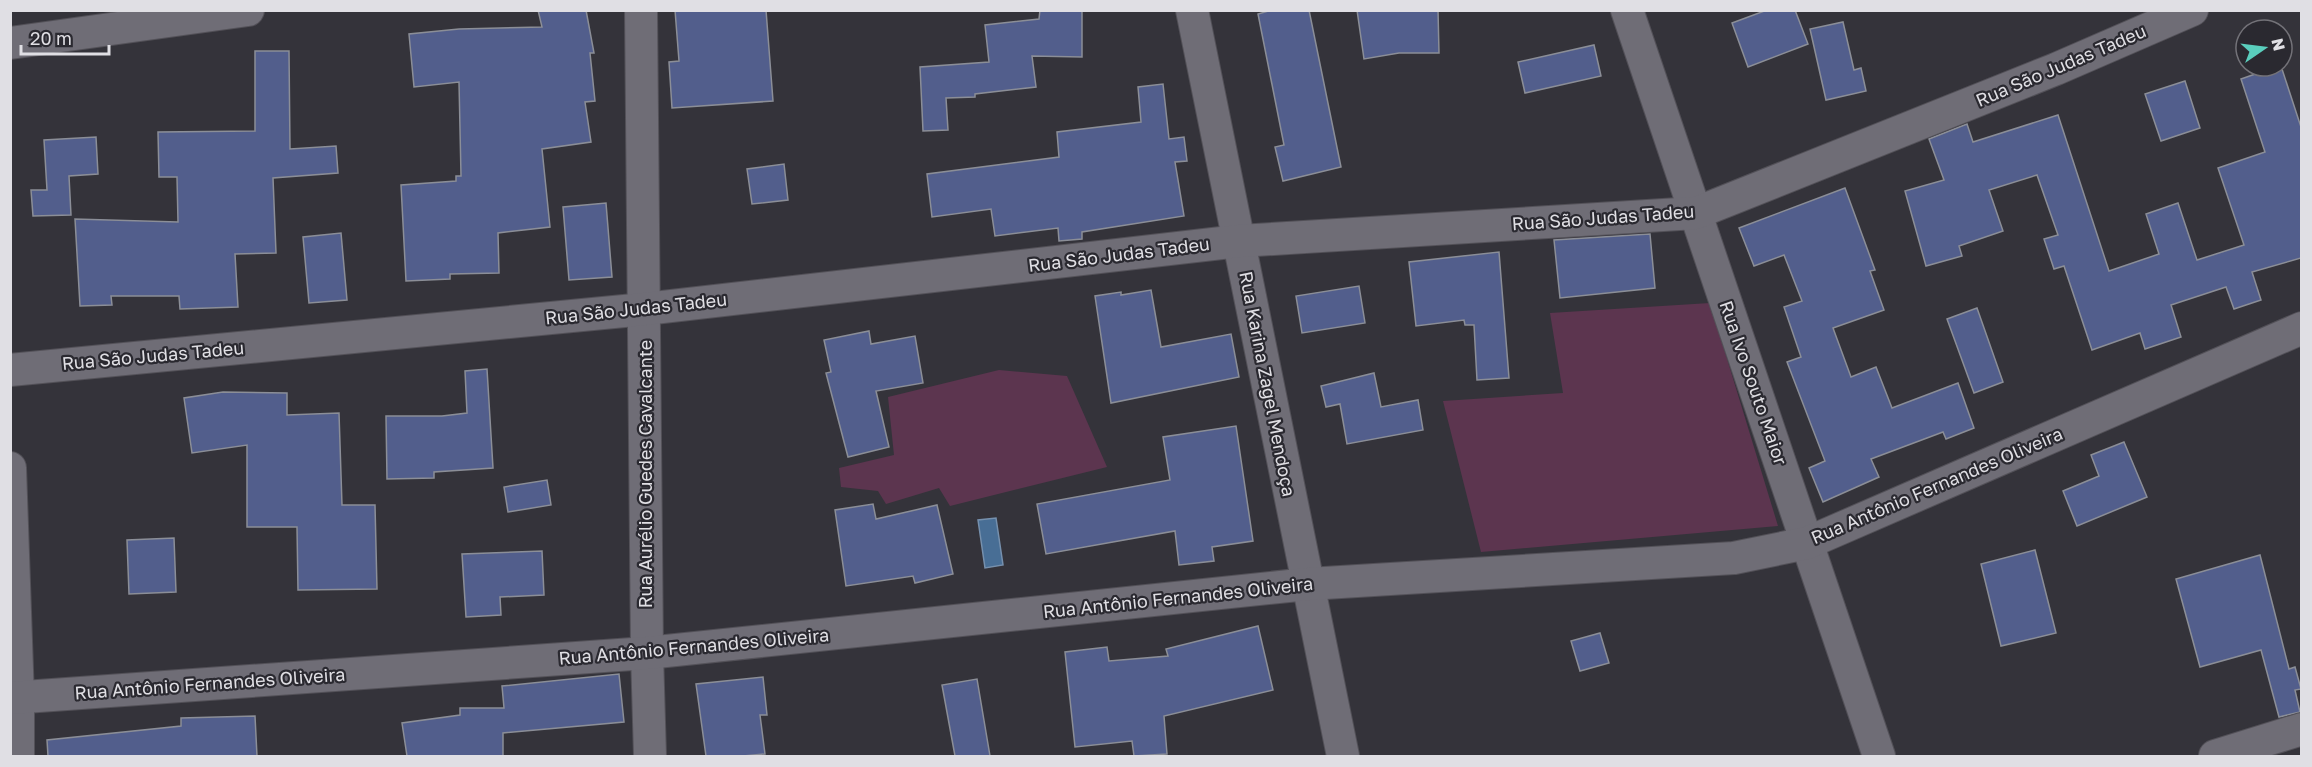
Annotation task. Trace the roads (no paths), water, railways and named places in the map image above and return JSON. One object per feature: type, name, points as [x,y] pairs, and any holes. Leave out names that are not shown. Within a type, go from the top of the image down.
[{"type":"street","points":[[10,43],[248,10]]},
{"type":"street","name":"Rua Aurélio Guedes Cavalcante","points":[[641,10],[650,756]]},
{"type":"street","name":"Rua Karina Zagel Mendoça","points":[[1192,10],[1343,756]]},
{"type":"street","name":"Rua Ivo Souto Maior","points":[[1627,10],[1878,756]]},
{"type":"street","name":"Rua São Judas Tadeu","points":[[10,370],[645,309],[1239,241],[1696,213],[2046,73],[2192,10]]},
{"type":"street","name":"Rua Antônio Fernandes Oliveira","points":[[14,698],[647,654],[1308,584],[1734,558],[1807,543],[2301,328]]},
{"type":"street","points":[[10,468],[14,698],[18,756]]},
{"type":"street","points":[[2215,756],[2301,729]]},
{"type":"water","points":[[996,518],[1003,565],[985,568],[978,520]]}]
